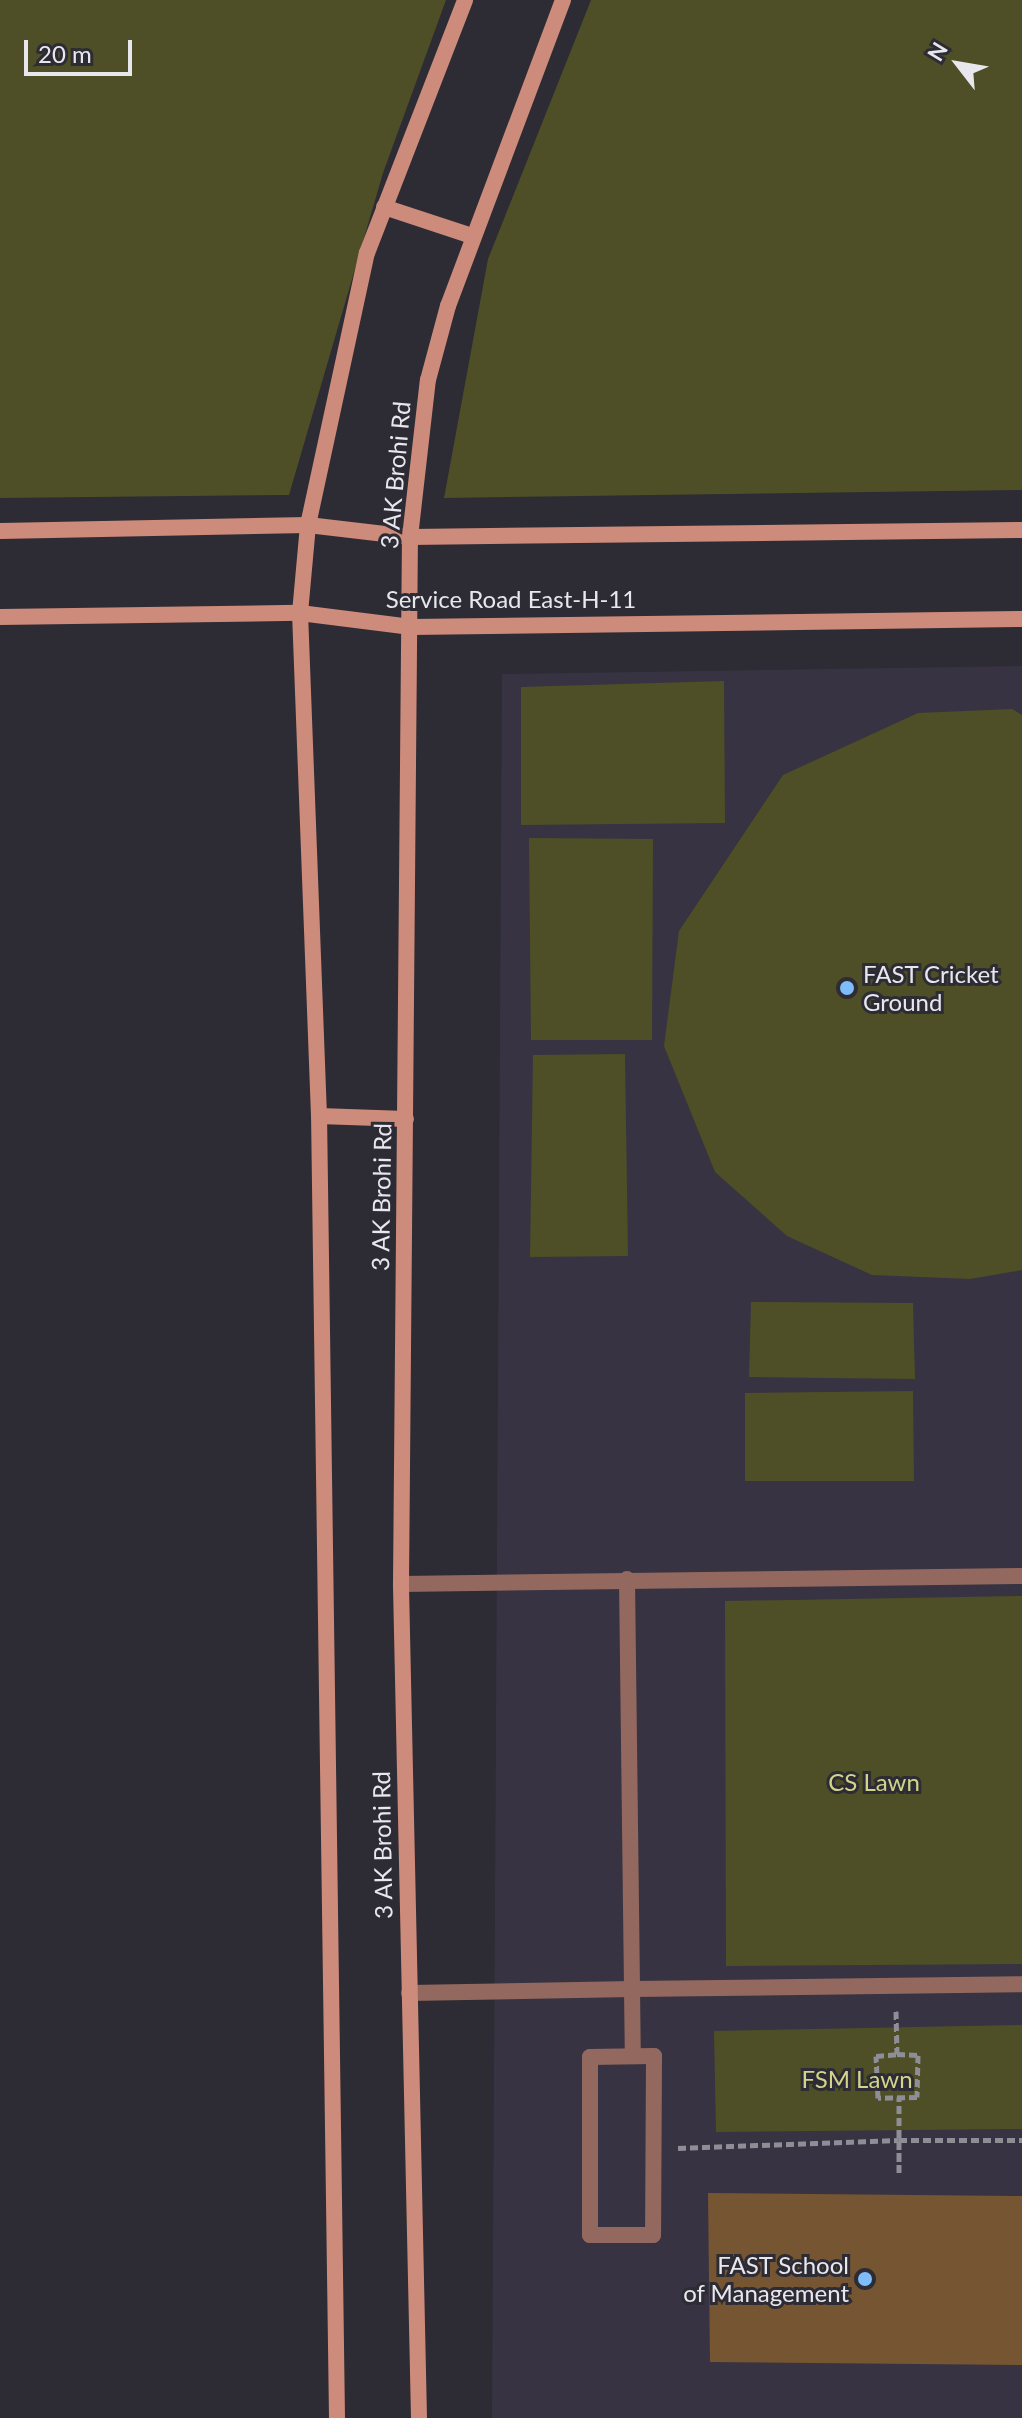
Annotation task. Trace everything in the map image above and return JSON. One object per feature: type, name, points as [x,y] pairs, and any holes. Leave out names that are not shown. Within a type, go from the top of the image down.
[{"type":"street","points":[[337,2418],[319,1116],[300,613],[308,525],[367,253],[465,0]]},
{"type":"street","name":"3 AK Brohi Rd","points":[[419,2418],[401,1584],[410,537],[428,380],[448,306],[563,0]]},
{"type":"street","points":[[384,207],[472,236]]},
{"type":"street","points":[[0,531],[308,525],[410,537],[1022,530]]},
{"type":"street","name":"Service Road East-H-11","points":[[0,617],[300,613],[411,627],[1022,619]]},
{"type":"street","points":[[319,1116],[406,1119]]},
{"type":"street","points":[[401,1584],[1022,1576]]},
{"type":"street","points":[[627,1579],[633,2056]]},
{"type":"street","points":[[409,1993],[1022,1984]]},
{"type":"street","points":[[654,2056],[653,2149],[653,2235],[590,2235],[590,2057],[654,2056]]},
{"type":"path","points":[[895,1986],[897,2054]]},
{"type":"path","points":[[897,2054],[918,2055],[917,2097],[878,2098],[876,2056],[897,2054]]},
{"type":"path","points":[[899,2097],[899,2173]]},
{"type":"path","points":[[653,2149],[899,2140],[1022,2140]]},
{"type":"shaded area","points":[[1022,666],[1022,2418],[492,2418],[502,674]]},
{"type":"green space","points":[[0,0],[446,0],[383,173],[289,495],[0,498]]},
{"type":"green space","points":[[591,0],[1022,0],[1022,490],[444,498],[488,259]]},
{"type":"green space","points":[[724,681],[725,823],[521,825],[521,687]]},
{"type":"green space","name":"FAST Cricket Ground","points":[[1012,709],[1022,715],[1022,1270],[970,1279],[872,1275],[787,1236],[715,1172],[664,1046],[679,931],[783,775],[918,713]]},
{"type":"green space","points":[[529,838],[653,839],[652,1040],[531,1040]]},
{"type":"green space","points":[[625,1054],[628,1256],[530,1257],[533,1055]]},
{"type":"green space","points":[[751,1302],[913,1303],[915,1379],[749,1377]]},
{"type":"green space","points":[[913,1391],[914,1481],[745,1481],[745,1393]]},
{"type":"green space","name":"CS Lawn","points":[[1022,1596],[1022,1964],[726,1966],[725,1601]]},
{"type":"green space","name":"FSM Lawn","points":[[1022,2025],[1022,2129],[716,2132],[714,2031]]},
{"type":"building","name":"FAST School of Management","points":[[708,2193],[1022,2196],[1022,2365],[710,2362]]},
{"type":"place","name":"FAST Cricket Ground","points":[[847,988]]},
{"type":"place","name":"FAST School of Management","points":[[865,2279]]}]
